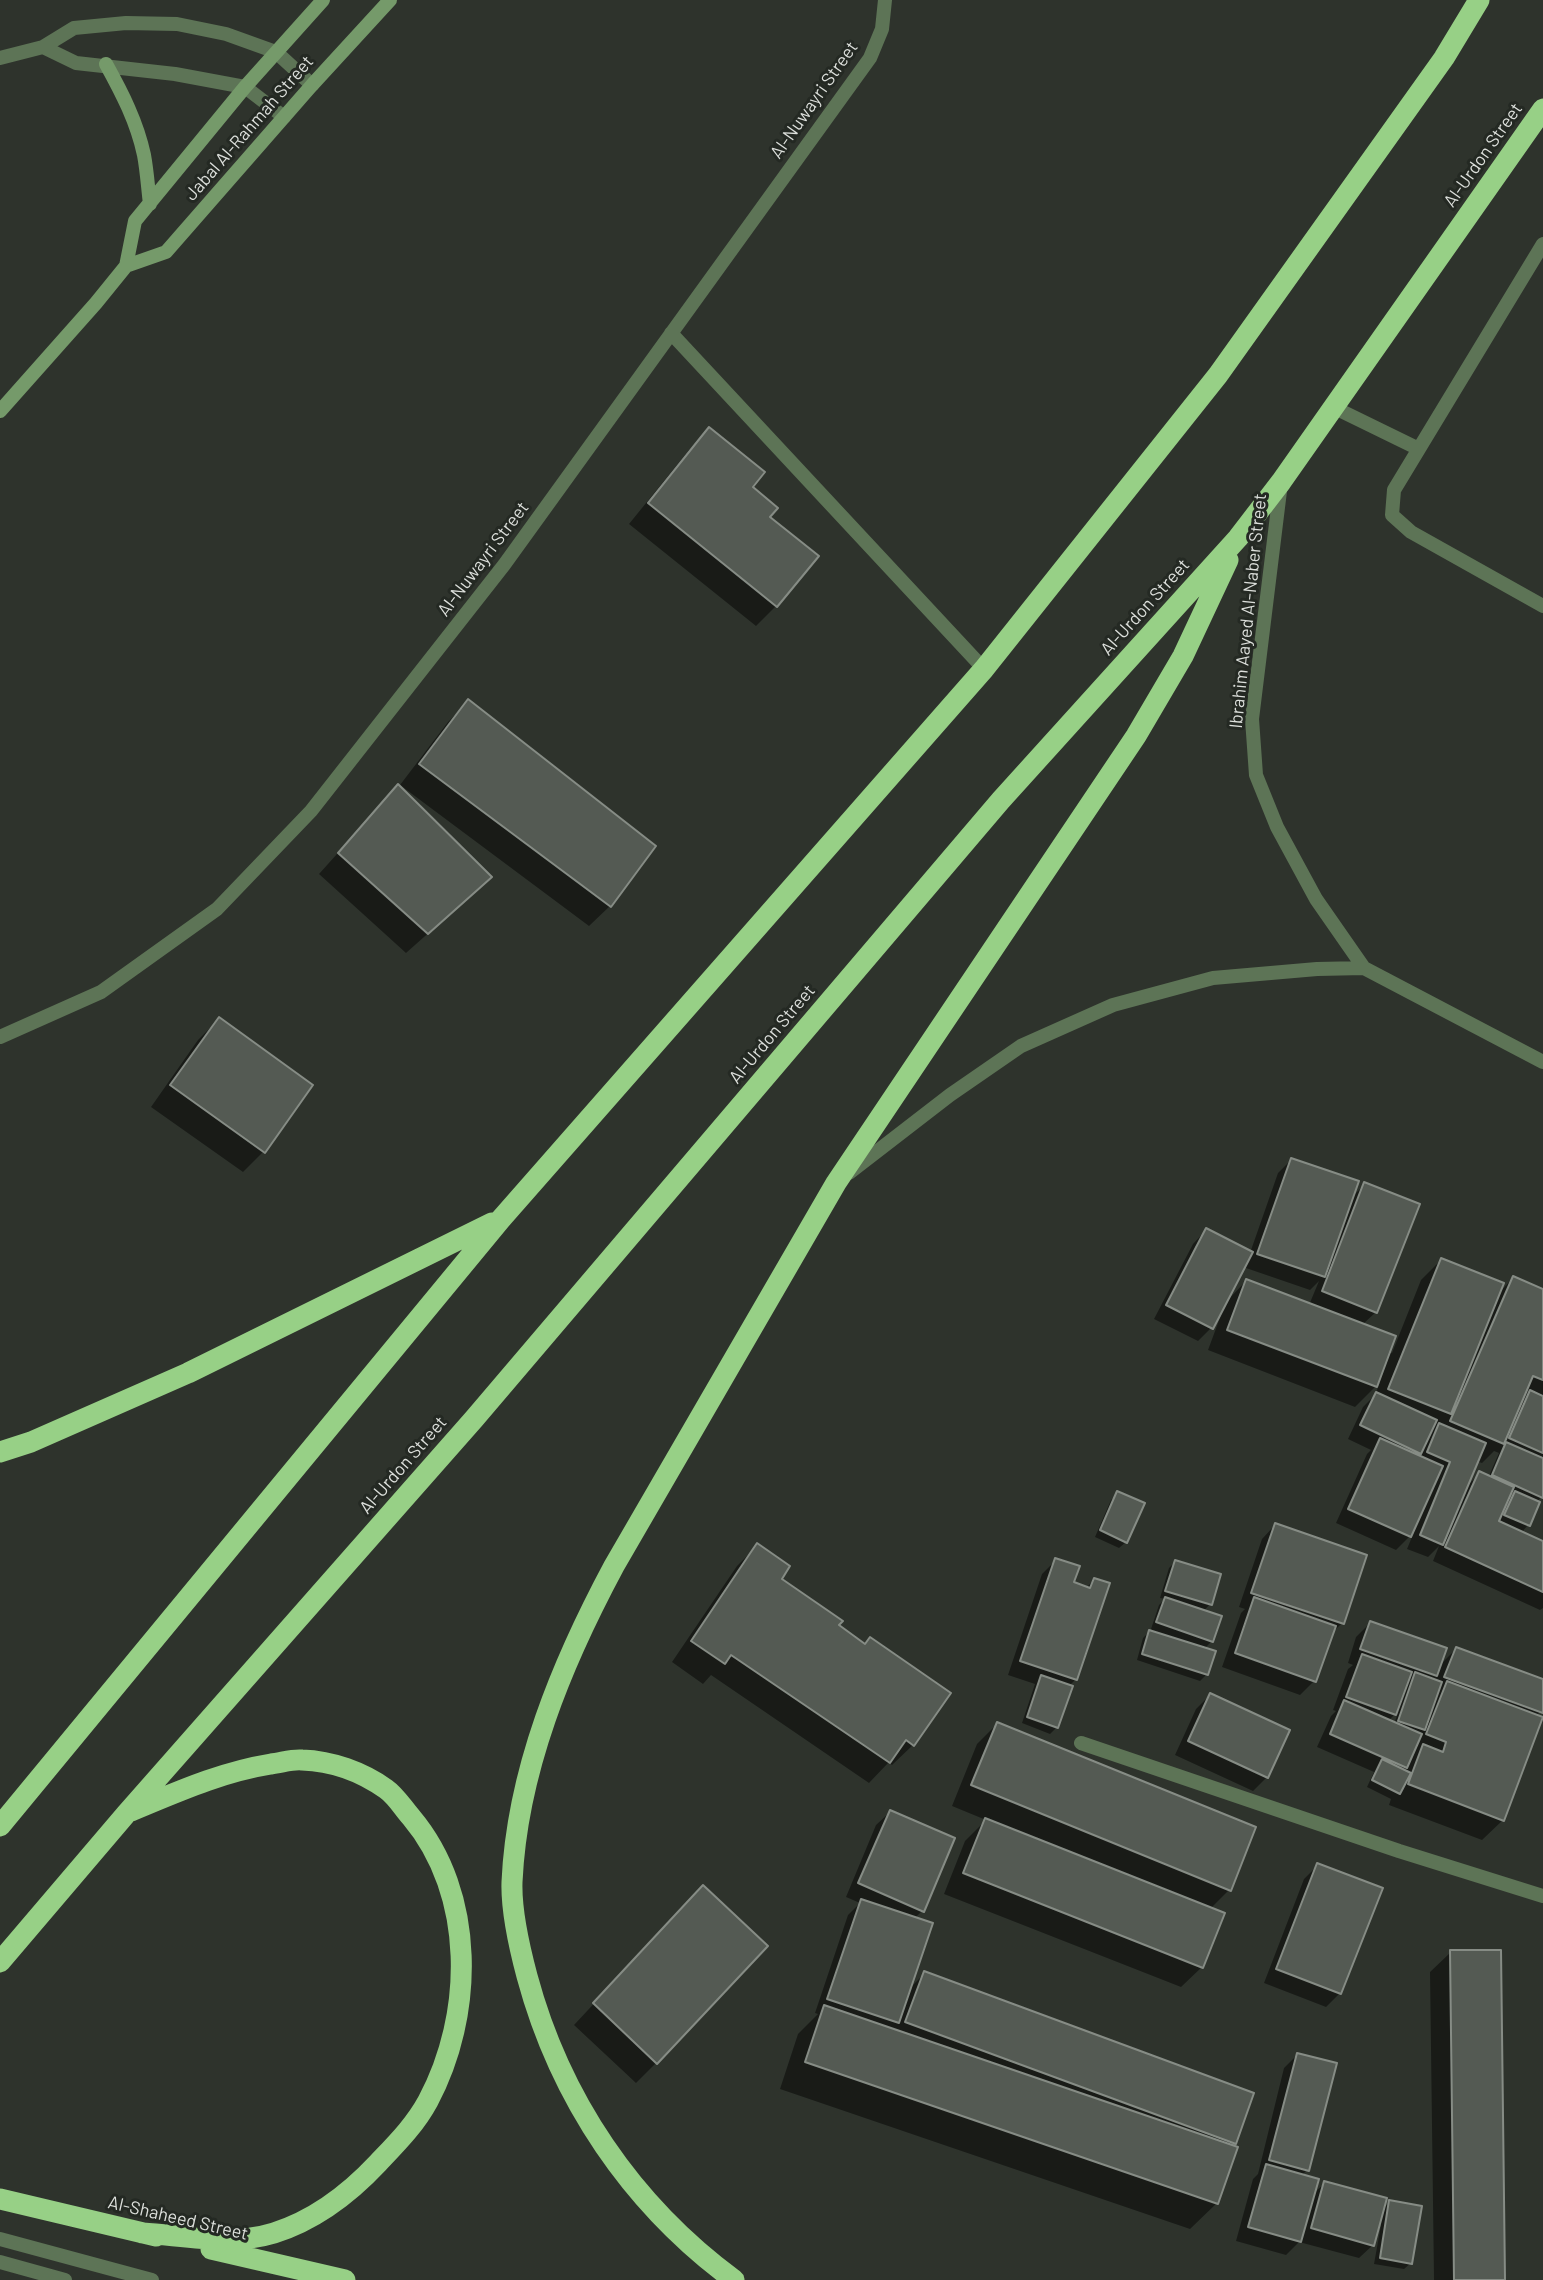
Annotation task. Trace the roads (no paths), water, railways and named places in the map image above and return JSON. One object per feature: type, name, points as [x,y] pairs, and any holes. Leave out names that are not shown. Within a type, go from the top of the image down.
[{"type":"highway","points":[[0,1826],[501,1219],[984,669],[1218,375],[1444,58],[1479,0]]},
{"type":"highway","name":"Al-Urdon Street","points":[[0,1962],[126,1814],[474,1419],[1001,800],[1238,538],[1281,482],[1541,115]]},
{"type":"highway","points":[[734,2280],[705,2258],[656,2213],[611,2157],[568,2085],[538,2018],[519,1946],[512,1883],[530,1772],[556,1689],[586,1620],[836,1183],[1136,736],[1183,656],[1238,538]]},
{"type":"highway","points":[[0,1452],[32,1442],[188,1373],[501,1219]]},
{"type":"highway","points":[[126,1814],[211,1778],[249,1768],[301,1760],[347,1767],[388,1790],[427,1837],[446,1880],[459,1927],[460,1977],[456,2029],[441,2075],[412,2127],[363,2179],[316,2216],[273,2233],[234,2240],[143,2233]]},
{"type":"highway","name":"Al-Shaheed Street","points":[[0,2199],[345,2280]]},
{"type":"street","name":"Jabal Al-Rahmah Street","points":[[0,411],[96,303],[126,265],[135,220],[245,88],[323,0]]},
{"type":"street","name":"Jabal Al-Rahmah Street","points":[[126,265],[166,252],[390,0]]},
{"type":"street","name":"Al-Nuwayri Street","points":[[0,1037],[101,992],[217,909],[319,800],[505,565],[870,58],[882,29],[885,0]]},
{"type":"street","points":[[0,58],[43,47],[74,29],[125,23],[190,27],[226,34],[276,52],[312,85]]},
{"type":"street","points":[[43,47],[76,63],[106,64],[175,74],[245,88],[284,117]]},
{"type":"street","points":[[106,64],[125,99],[135,126],[144,155],[150,204]]},
{"type":"street","points":[[1543,244],[1394,490],[1392,515],[1430,544],[1543,606]]},
{"type":"street","points":[[671,333],[984,669]]},
{"type":"street","points":[[1333,407],[1419,449]]},
{"type":"street","name":"Ibrahim Aayed Al-Naber Street","points":[[1281,482],[1252,719],[1256,775],[1277,827],[1316,898],[1364,968],[1541,1065]]},
{"type":"street","name":"Ibrahim Aayed Al-Naber Street","points":[[836,1183],[950,1094],[1021,1046],[1113,1005],[1213,978],[1317,968],[1364,968]]},
{"type":"street","points":[[1081,1743],[1399,1851],[1543,1896]]},
{"type":"street","points":[[0,2239],[152,2280]]},
{"type":"street","points":[[0,2262],[65,2280]]}]
